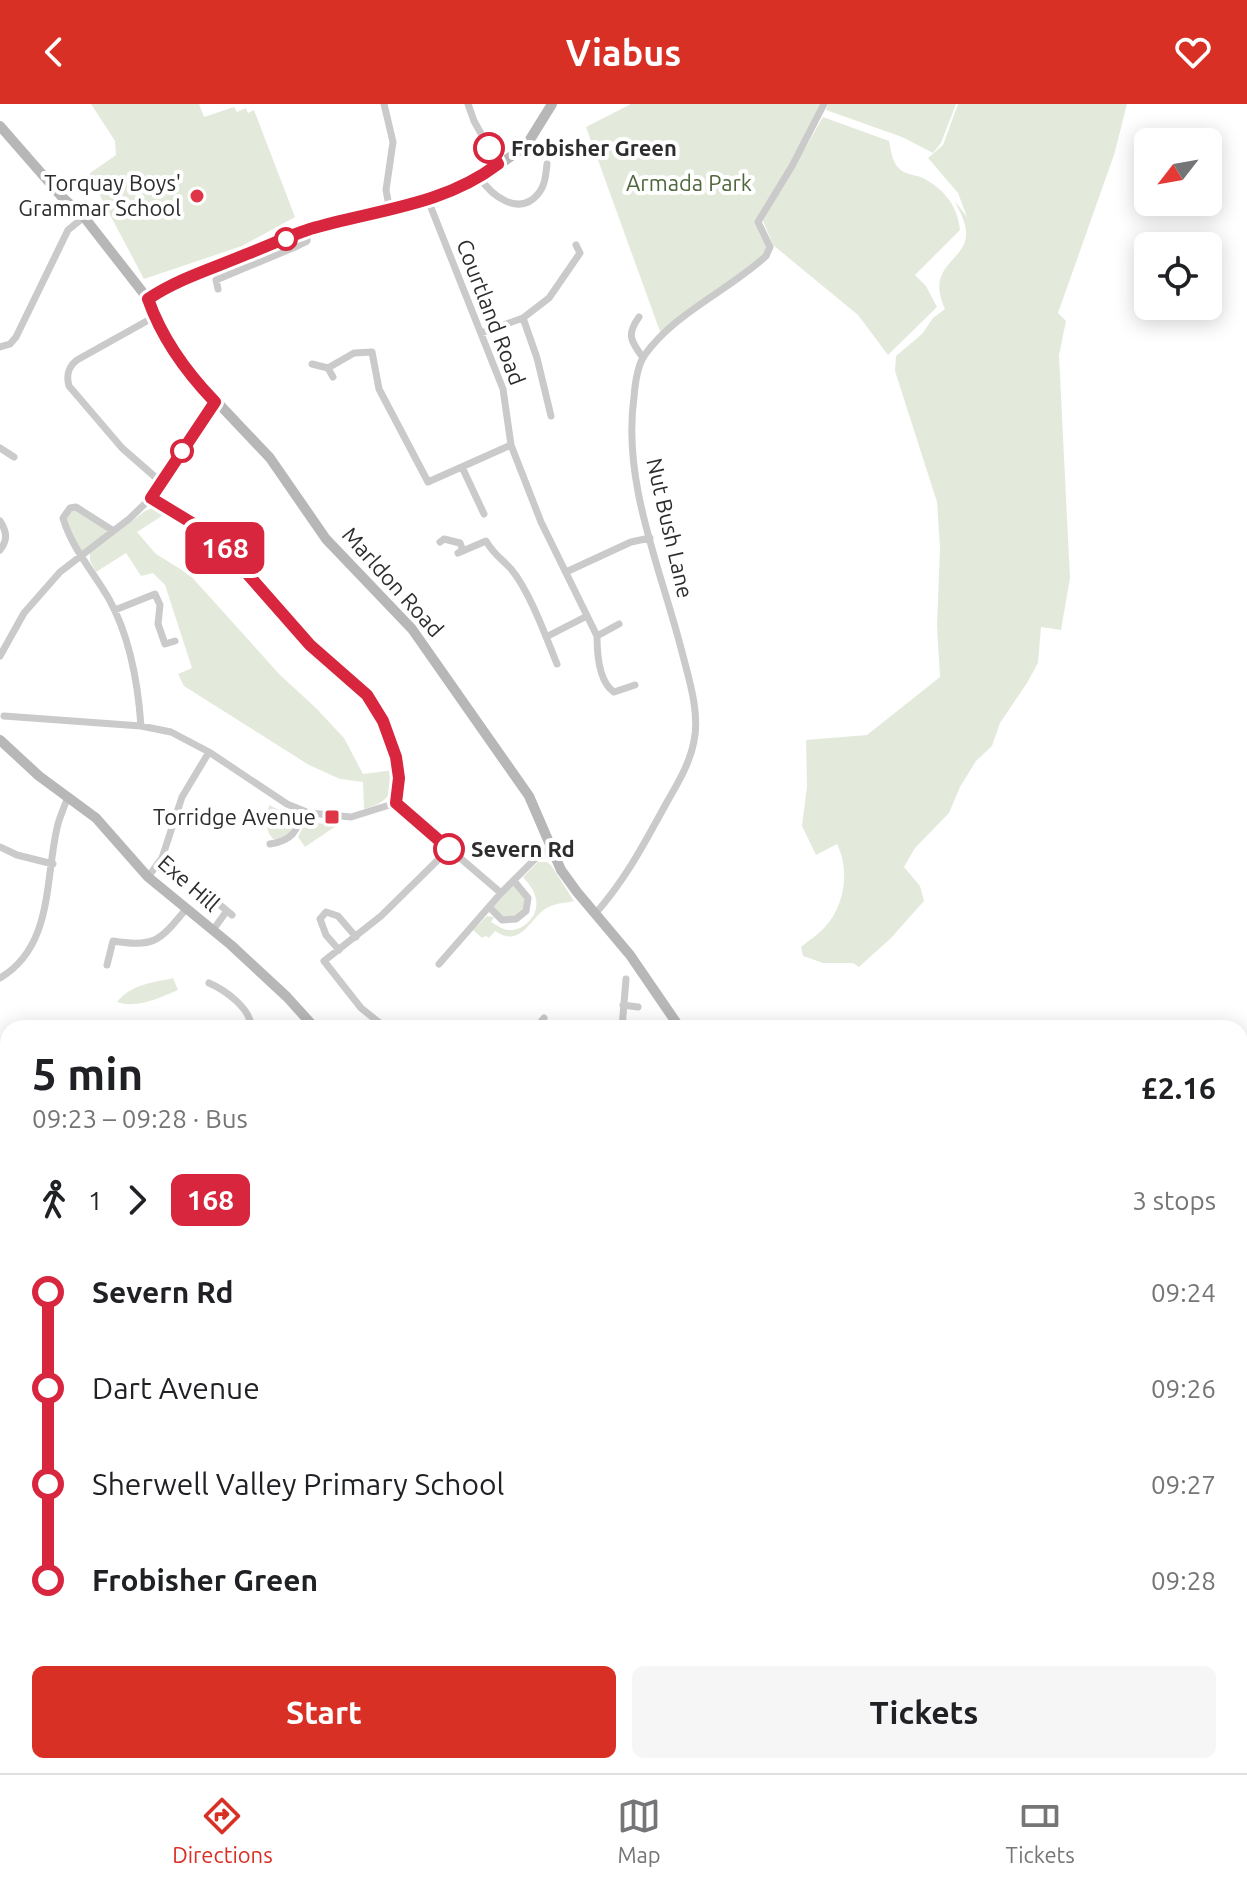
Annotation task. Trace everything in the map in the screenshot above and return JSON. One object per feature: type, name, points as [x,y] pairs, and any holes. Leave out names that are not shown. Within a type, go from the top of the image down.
[{"type":"street","points":[[384,104],[393,142],[386,190],[390,211]]},
{"type":"street","points":[[468,104],[498,164]]},
{"type":"street","points":[[148,299],[170,286],[308,230],[428,200],[480,178],[526,146],[552,104]]},
{"type":"street","points":[[639,317],[632,327],[632,341],[643,358],[688,314],[766,256],[770,247],[758,222],[824,104]]},
{"type":"street","name":"Marldon Road","points":[[0,126],[62,197],[84,217],[148,299],[154,317],[184,367],[270,458],[334,548],[412,629],[529,796],[561,870],[630,955],[675,1020]]},
{"type":"street","points":[[480,178],[501,201],[516,203],[533,199],[540,192],[547,164]]},
{"type":"street","name":"Courtland Road","points":[[428,200],[503,389],[511,445],[541,522],[597,636],[597,653],[607,687],[611,689]]},
{"type":"street","points":[[0,347],[10,344],[16,337],[68,230],[84,217]]},
{"type":"street","points":[[207,285],[217,285],[307,241],[308,230]]},
{"type":"street","points":[[481,333],[523,318],[549,298],[582,251]]},
{"type":"street","points":[[154,317],[77,360],[70,366],[66,378],[69,386],[122,448],[162,483]]},
{"type":"street","points":[[523,318],[537,358],[551,416]]},
{"type":"street","points":[[373,341],[379,389],[428,482],[511,445]]},
{"type":"street","points":[[312,364],[328,368],[354,353],[372,352]]},
{"type":"street","name":"Nut Bush Lane","points":[[595,914],[625,879],[688,764],[695,740],[691,686],[650,538],[634,465],[631,419],[636,378],[643,358]]},
{"type":"street","points":[[328,368],[333,377]]},
{"type":"street","points":[[0,656],[24,613],[60,572],[151,498],[215,402]]},
{"type":"street","points":[[0,448],[14,457]]},
{"type":"street","points":[[462,467],[484,514]]},
{"type":"street","points":[[151,498],[215,537],[310,645],[367,695],[383,721],[396,757],[399,778],[396,803]]},
{"type":"street","points":[[112,530],[76,507],[70,508],[63,518],[80,555],[115,610],[135,680],[141,726]]},
{"type":"street","points":[[0,521],[6,539],[0,550]]},
{"type":"street","points":[[566,572],[631,542],[650,538]]},
{"type":"street","points":[[440,542],[444,539],[460,543],[461,552],[486,541],[495,556],[510,568],[520,583],[557,664]]},
{"type":"street","points":[[115,610],[155,594],[160,605],[157,618],[165,644],[175,641]]},
{"type":"street","points":[[546,637],[587,616]]},
{"type":"street","points":[[597,636],[619,624]]},
{"type":"street","points":[[604,697],[611,689],[614,692],[635,685]]},
{"type":"street","points":[[4,716],[141,726],[171,732],[209,752],[263,790],[301,811],[351,817],[396,803]]},
{"type":"street","name":"Exe Hill","points":[[0,740],[67,799],[96,818],[148,877],[213,930],[308,1020]]},
{"type":"street","points":[[148,877],[162,858],[182,797],[209,752]]},
{"type":"street","points":[[0,978],[14,970],[38,930],[50,889],[57,828],[67,799]]},
{"type":"street","points":[[396,803],[501,893]]},
{"type":"street","points":[[270,844],[285,840],[296,832],[301,811]]},
{"type":"street","points":[[0,847],[17,855],[53,864]]},
{"type":"street","points":[[439,964],[501,893],[538,856],[551,848]]},
{"type":"street","points":[[376,1020],[361,1008],[324,961],[381,916],[449,849]]},
{"type":"street","points":[[490,908],[502,920],[516,919],[526,911],[528,898],[514,881]]},
{"type":"street","points":[[213,930],[229,913],[220,905]]},
{"type":"street","points":[[107,965],[113,941],[144,945],[156,942],[186,909]]},
{"type":"street","points":[[339,950],[322,927],[320,919],[326,912],[338,916],[356,937]]},
{"type":"street","points":[[622,1020],[626,979]]},
{"type":"street","points":[[209,983],[226,990],[251,1020]]},
{"type":"street","points":[[623,1005],[638,1007]]},
{"type":"green space","name":"Torquay Boys' Grammar School","points":[[91,104],[199,104],[204,117],[234,107],[237,112],[246,108],[248,113],[254,110],[295,217],[242,246],[144,279],[90,177],[90,173],[116,155],[115,141]]},
{"type":"green space","name":"Armada Park","points":[[631,104],[824,104],[758,221],[770,247],[766,256],[662,337],[586,127]]},
{"type":"green space","points":[[828,104],[956,104],[941,143],[933,153],[902,137],[826,110]]},
{"type":"green space","points":[[958,104],[1127,104],[1114,155],[1058,313],[1066,321],[1059,355],[1070,578],[1061,630],[1041,627],[1038,663],[1000,723],[992,746],[976,761],[949,813],[915,848],[904,867],[920,886],[924,901],[891,938],[859,967],[853,963],[823,963],[803,956],[801,947],[832,918],[841,898],[844,876],[837,844],[816,855],[802,826],[807,786],[806,740],[867,735],[940,677],[937,502],[895,371],[896,356],[945,309],[940,282],[948,264],[965,242],[965,224],[955,201],[967,217],[958,193],[928,158],[943,145]]},
{"type":"green space","points":[[823,117],[889,141],[898,167],[939,188],[949,200],[959,222],[960,230],[915,275],[926,286],[937,307],[888,355],[858,315],[773,245],[763,221]]},
{"type":"green space","points":[[76,507],[112,530],[80,555],[74,546],[65,512]]},
{"type":"green space","points":[[152,508],[165,514],[137,532],[156,554],[190,575],[280,675],[316,708],[344,738],[363,774],[394,770],[391,791],[379,804],[364,809],[363,782],[340,779],[309,765],[184,686],[178,674],[192,668],[165,585],[153,573],[141,576],[126,553],[96,572],[90,561],[90,553]]},
{"type":"green space","points":[[269,805],[297,819],[289,834],[275,840],[267,829]]},
{"type":"green space","points":[[306,821],[336,826],[305,847],[298,837]]},
{"type":"green space","points":[[538,862],[551,865],[574,901],[542,911],[519,934],[505,936],[495,931],[489,938],[482,938],[473,930],[487,916],[494,917],[491,922],[502,928],[515,930],[533,916],[535,897],[523,877]]},
{"type":"green space","points":[[514,881],[525,892],[526,911],[510,921],[490,908]]},
{"type":"green space","points":[[173,978],[178,990],[140,1003],[117,1002],[136,988]]},
{"type":"bus line","name":"168","points":[[449,849],[396,803],[399,778],[396,757],[383,721],[367,695],[310,645],[215,537],[151,498],[215,402],[184,367],[154,317],[148,299],[170,286],[308,230],[390,211],[455,190],[480,178],[498,164],[489,148]]},
{"type":"place","name":"Frobisher Green","points":[[489,148]]},
{"type":"place","name":"Torquay Boys' Grammar School","points":[[197,196]]},
{"type":"place","name":"Torridge Avenue","points":[[332,817]]},
{"type":"place","name":"Severn Rd","points":[[449,849]]}]
